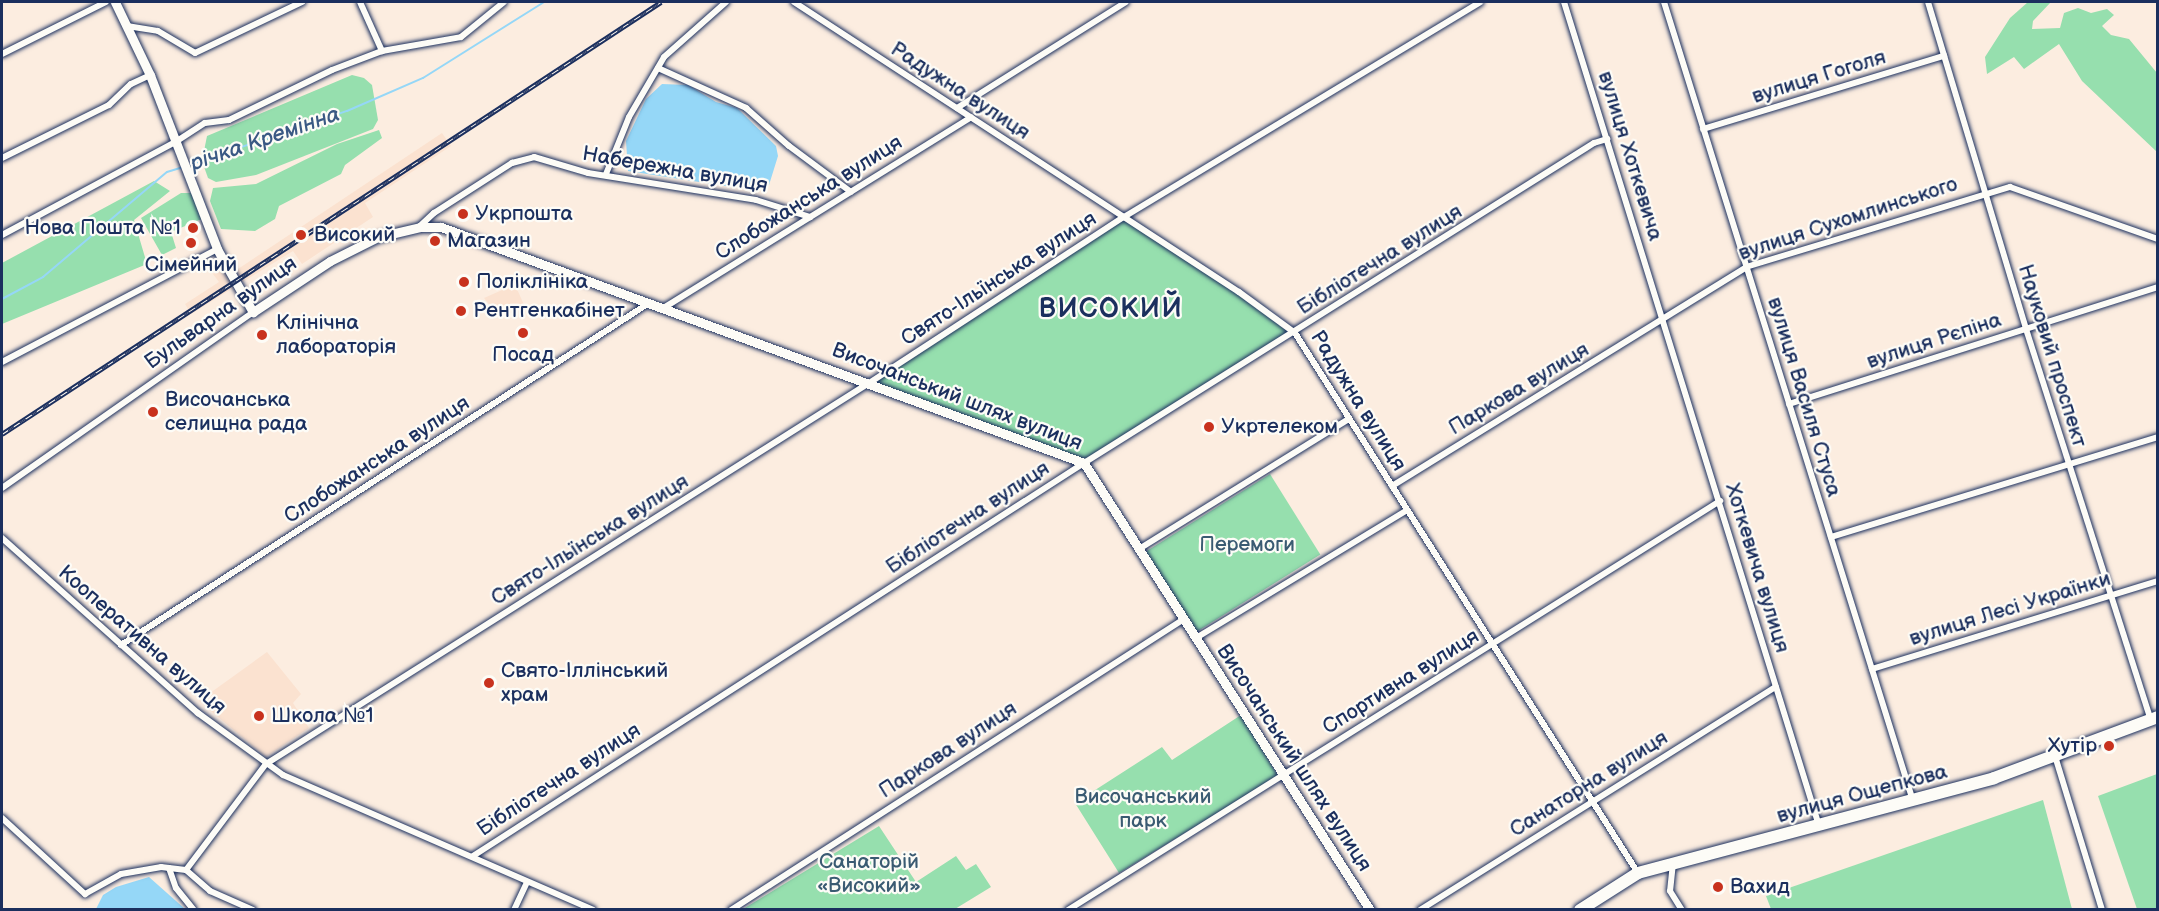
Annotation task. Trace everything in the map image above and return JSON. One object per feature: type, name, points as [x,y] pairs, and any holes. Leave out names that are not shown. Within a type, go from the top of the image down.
[{"type":"highway","name":"вулиця Ощепкова","points":[[1580,909],[1638,873],[1673,862],[1913,802],[2055,756],[2154,718]]},
{"type":"street","points":[[2,54],[106,2]]},
{"type":"street","points":[[115,2],[150,75],[217,249],[253,312]]},
{"type":"street","points":[[127,26],[158,31],[195,53],[302,2]]},
{"type":"street","points":[[360,2],[382,51]]},
{"type":"street","points":[[2,235],[177,141],[205,123],[229,120],[332,70],[382,51],[461,37],[504,2]]},
{"type":"street","points":[[606,174],[629,117],[664,57],[726,2]]},
{"type":"street","name":"Радужна вулиця","points":[[794,2],[1124,217],[1295,333],[1638,873]]},
{"type":"street","points":[[957,108],[1126,2]]},
{"type":"street","name":"Свято-Ільїнська вулиця","points":[[266,764],[869,383],[1124,217],[1480,2]]},
{"type":"street","name":"вулиця Хоткевича","points":[[1564,2],[1664,320]]},
{"type":"street","name":"вулиця Василя Стуса","points":[[1664,2],[1913,802]]},
{"type":"street","name":"Науковий проспект","points":[[1928,2],[2026,329],[2111,595],[2154,718]]},
{"type":"street","name":"вулиця Гоголя","points":[[1703,129],[1944,56]]},
{"type":"street","points":[[658,68],[746,108],[789,146],[851,192]]},
{"type":"street","points":[[2,158],[109,105],[131,84],[150,75]]},
{"type":"street","name":"Слобожанська вулиця","points":[[665,307],[971,117]]},
{"type":"street","name":"Бібліотечна вулиця","points":[[473,856],[1084,463],[1295,333],[1594,143],[1607,139]]},
{"type":"street","name":"Набережна вулиця","points":[[534,157],[606,174],[756,200],[810,217]]},
{"type":"street","name":"Бульварна вулиця","points":[[2,488],[253,312],[330,261],[378,237],[420,227],[434,213],[512,163],[534,157]]},
{"type":"street","name":"вулиця Сухомлинського","points":[[1664,320],[1746,267],[1984,192],[2010,187],[2157,239]]},
{"type":"street","name":"Височанський шлях вулиця","points":[[420,227],[465,233],[1084,463],[1370,909]]},
{"type":"street","points":[[2,362],[217,249]]},
{"type":"street","name":"вулиця Рєпіна","points":[[1789,404],[2157,286]]},
{"type":"street","name":"Слобожанська вулиця","points":[[121,645],[651,302]]},
{"type":"street","name":"Паркова вулиця","points":[[1392,486],[1664,320]]},
{"type":"street","name":"Хоткевича вулиця","points":[[1664,320],[1819,826]]},
{"type":"street","points":[[1139,549],[1349,419]]},
{"type":"street","points":[[1831,537],[2070,466],[2157,437]]},
{"type":"street","name":"Спортивна вулиця","points":[[1068,909],[1719,501]]},
{"type":"street","points":[[1196,638],[1407,510]]},
{"type":"street","name":"Кооперативна вулиця","points":[[2,538],[198,713],[283,775],[593,909]]},
{"type":"street","name":"вулиця Лесі Українки","points":[[1872,669],[2157,581]]},
{"type":"street","name":"Паркова вулиця","points":[[731,909],[1184,619]]},
{"type":"street","name":"Санаторна вулиця","points":[[1420,909],[1776,687]]},
{"type":"street","points":[[2055,756],[2102,909]]},
{"type":"street","points":[[186,870],[266,764]]},
{"type":"street","points":[[2,818],[85,894],[121,874],[169,868],[186,870],[210,891],[253,909]]},
{"type":"street","points":[[1673,862],[1670,891],[1682,909]]},
{"type":"street","points":[[169,868],[176,888],[194,909]]},
{"type":"street","points":[[514,909],[527,882]]},
{"type":"shaded area","points":[[442,133],[451,146],[365,203],[373,217],[302,264],[293,251],[191,314],[185,304],[219,282],[213,274],[223,267],[229,275]]},
{"type":"shaded area","points":[[509,287],[511,291],[517,289],[525,307],[500,318],[484,298]]},
{"type":"shaded area","name":"Школа №1","points":[[267,652],[301,694],[293,703],[309,728],[266,757],[199,701]]},
{"type":"green space","points":[[2028,2],[2051,2],[2033,21],[2032,29],[2060,28],[2064,13],[2078,8],[2091,13],[2107,9],[2114,15],[2102,26],[2111,35],[2129,39],[2157,73],[2157,152],[2082,81],[2059,44],[2024,69],[2014,57],[1987,74],[1985,57],[2010,18]]},
{"type":"green space","points":[[352,75],[364,78],[372,85],[378,120],[373,129],[256,175],[216,182],[208,178],[202,161],[207,136]]},
{"type":"green space","points":[[379,130],[382,138],[345,165],[341,174],[279,206],[275,219],[255,231],[221,229],[210,201],[213,188],[256,184],[337,144]]},
{"type":"green space","points":[[154,181],[170,191],[134,220],[147,264],[2,324],[2,263]]},
{"type":"green space","points":[[181,193],[196,193],[204,218],[171,232],[176,248],[162,255],[141,218]]},
{"type":"green space","points":[[1124,217],[1295,333],[1084,463],[869,383]]},
{"type":"green space","name":"Перемоги","points":[[1270,474],[1320,555],[1194,634],[1144,553]]},
{"type":"green space","name":"Височанський парк","points":[[1241,715],[1278,776],[1119,873],[1075,803],[1162,747],[1172,760]]},
{"type":"green space","points":[[2157,774],[2157,909],[2137,909],[2098,796]]},
{"type":"green space","points":[[2043,800],[2072,909],[1771,909],[1766,896]]},
{"type":"green space","name":"Санаторій «Високий»","points":[[879,826],[916,882],[956,856],[966,870],[976,864],[991,887],[955,909],[743,909]]},
{"type":"water","points":[[662,84],[688,85],[716,102],[737,108],[776,146],[778,156],[769,185],[760,189],[725,186],[628,171],[626,141],[646,99]]},
{"type":"water","points":[[149,877],[185,909],[96,909],[103,895],[116,887]]},
{"type":"waterway","name":"річка Кремінна","points":[[189,165],[347,111],[423,78],[544,2]]},
{"type":"waterway","name":"річка Кремінна","points":[[2,299],[43,277],[167,172],[183,167]]},
{"type":"railway","points":[[2,434],[661,2]]},
{"type":"place","name":"Укрпошта","points":[[463,214]]},
{"type":"place","name":"Нова Пошта №1","points":[[193,228]]},
{"type":"place","name":"Високий","points":[[301,235]]},
{"type":"place","name":"Магазин","points":[[435,241]]},
{"type":"place","name":"Сiмейний","points":[[191,243]]},
{"type":"place","name":"Поліклініка","points":[[464,282]]},
{"type":"place","name":"Рентгенкабінет","points":[[461,311]]},
{"type":"place","name":"Посад","points":[[523,333]]},
{"type":"place","name":"Клінічна лабораторія","points":[[262,335]]},
{"type":"place","name":"Височанська селищна рада","points":[[153,412]]},
{"type":"place","name":"Укртелеком","points":[[1209,427]]},
{"type":"place","name":"Свято-Іллінський храм","points":[[489,683]]},
{"type":"place","name":"Школа №1","points":[[259,716]]},
{"type":"place","name":"Хутір","points":[[2109,746]]},
{"type":"place","name":"Вахид","points":[[1718,887]]},
{"type":"district","name":"ВИСОКИЙ","points":[[1111,310]]}]
